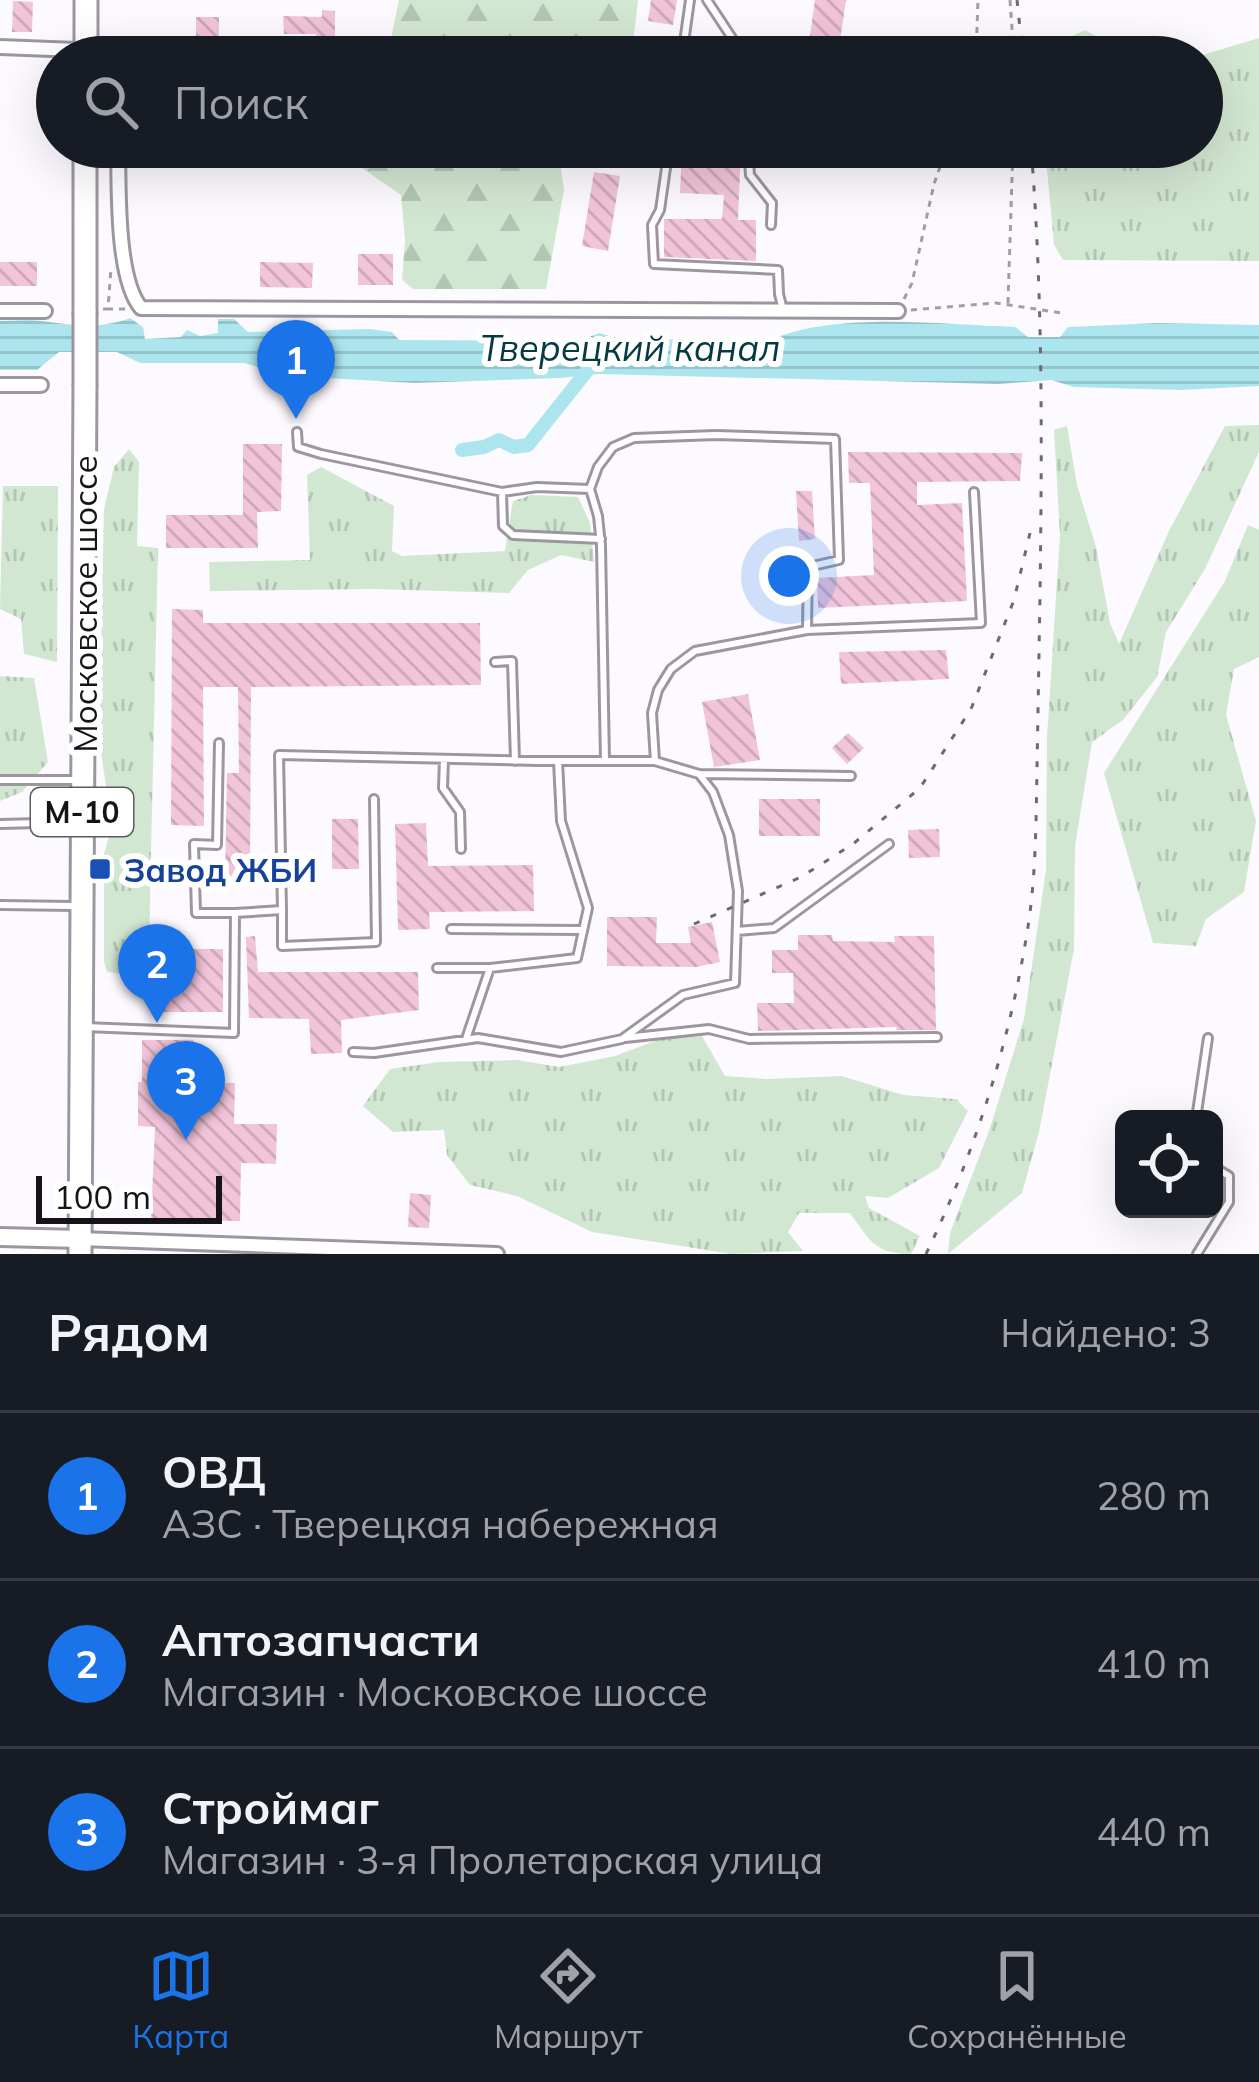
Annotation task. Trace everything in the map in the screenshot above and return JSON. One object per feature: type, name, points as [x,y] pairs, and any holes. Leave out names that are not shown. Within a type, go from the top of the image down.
[{"type":"highway","points":[[86,0],[86,36]]},
{"type":"highway","name":"М-10","points":[[87,168],[97,310]]},
{"type":"highway","name":"Московское шоссе","points":[[80,1246],[85,386],[97,310]]},
{"type":"street","points":[[0,47],[36,50]]},
{"type":"street","points":[[118,168],[124,253],[131,296],[141,308],[898,311]]},
{"type":"street","points":[[0,310],[45,311]]},
{"type":"street","points":[[0,385],[41,385]]},
{"type":"street","points":[[0,1238],[80,1246],[497,1254]]},
{"type":"lane","points":[[685,36],[690,0]]},
{"type":"lane","points":[[707,0],[731,36]]},
{"type":"lane","points":[[666,168],[660,210],[652,225],[654,264],[778,270],[783,310]]},
{"type":"lane","points":[[749,168],[750,176],[772,203],[772,225]]},
{"type":"lane","points":[[297,432],[298,447],[321,454],[502,492],[537,487],[590,489]]},
{"type":"lane","points":[[605,761],[601,539],[590,489],[598,466],[613,447],[634,438],[716,435],[835,439],[839,560],[808,567],[807,630]]},
{"type":"lane","points":[[502,492],[502,526],[513,536],[601,539]]},
{"type":"lane","points":[[655,761],[652,713],[658,690],[671,669],[695,652],[807,630],[981,623],[974,492]]},
{"type":"lane","points":[[495,662],[512,661],[514,761]]},
{"type":"lane","points":[[219,743],[217,845],[194,844],[196,913],[282,910]]},
{"type":"lane","points":[[374,799],[376,942],[282,946],[279,754],[655,761],[699,774],[851,776]]},
{"type":"lane","points":[[444,759],[443,788],[460,812],[461,849]]},
{"type":"lane","points":[[437,968],[490,968],[577,958],[588,908],[561,821],[558,761]]},
{"type":"lane","points":[[622,1039],[683,995],[735,983],[738,891],[729,835],[713,792],[699,774]]},
{"type":"lane","points":[[0,780],[82,780]]},
{"type":"lane","points":[[0,824],[82,822]]},
{"type":"lane","points":[[737,931],[774,928],[889,844]]},
{"type":"lane","points":[[0,905],[82,906]]},
{"type":"lane","points":[[82,1027],[234,1033],[236,913]]},
{"type":"lane","points":[[452,929],[583,930]]},
{"type":"lane","points":[[466,1040],[490,968]]},
{"type":"lane","points":[[353,1052],[478,1037],[561,1052],[710,1029],[748,1039],[937,1037]]},
{"type":"lane","points":[[1197,1110],[1208,1038]]},
{"type":"lane","points":[[1223,1173],[1229,1176],[1229,1202],[1223,1212]]},
{"type":"lane","points":[[1197,1254],[1219,1218]]},
{"type":"path","points":[[977,36],[978,0]]},
{"type":"path","points":[[1010,0],[1013,36]]},
{"type":"path","points":[[898,311],[912,283],[939,168]]},
{"type":"path","points":[[1008,305],[1011,168]]},
{"type":"path","points":[[111,268],[97,310],[141,308]]},
{"type":"path","points":[[898,311],[996,303],[1062,314]]},
{"type":"green space","points":[[399,0],[638,0],[634,36],[391,36]]},
{"type":"green space","points":[[1259,38],[1259,261],[1063,260],[1054,245],[1047,168],[1223,168],[1223,49]]},
{"type":"green space","points":[[362,168],[561,168],[564,190],[546,289],[413,289],[402,280],[401,195]]},
{"type":"green space","points":[[1259,425],[1259,452],[1205,569],[1166,632],[1157,677],[1123,720],[1092,742],[1075,846],[1074,949],[1039,1132],[1022,1193],[948,1254],[950,1233],[1024,1019],[1046,870],[1047,737],[1060,535],[1054,430],[1067,426],[1077,485],[1119,644],[1169,531],[1225,426]]},
{"type":"green space","points":[[129,449],[139,462],[137,546],[158,548],[149,941],[137,976],[107,972],[104,962],[104,854],[112,826],[99,739],[104,509],[114,467]]},
{"type":"green space","points":[[321,467],[394,506],[392,551],[402,556],[505,551],[513,501],[531,495],[578,497],[590,523],[594,562],[561,555],[528,570],[509,593],[210,591],[209,562],[310,560],[307,475]]},
{"type":"green space","points":[[3,486],[58,486],[57,662],[24,654],[21,619],[0,609]]},
{"type":"green space","points":[[1248,525],[1259,530],[1259,657],[1234,669],[1226,715],[1256,821],[1244,892],[1206,919],[1196,946],[1153,943],[1104,773],[1225,581]]},
{"type":"green space","points":[[0,676],[34,678],[48,762],[22,792],[0,801]]},
{"type":"green space","points":[[702,1036],[725,1076],[842,1076],[903,1095],[956,1099],[968,1111],[939,1168],[888,1198],[865,1196],[869,1208],[920,1236],[911,1254],[881,1248],[850,1213],[799,1213],[788,1232],[803,1251],[732,1254],[592,1232],[517,1196],[470,1185],[447,1155],[444,1130],[393,1132],[363,1106],[390,1069],[517,1060],[559,1067],[615,1056],[663,1038]]},
{"type":"water","name":"Тверецкий канал","points":[[130,318],[143,327],[145,339],[181,337],[187,330],[200,336],[218,333],[218,319],[234,319],[248,332],[370,329],[392,332],[399,340],[578,341],[599,333],[621,339],[770,340],[827,325],[891,322],[1015,327],[1028,337],[1060,337],[1068,327],[1259,325],[1259,386],[1181,390],[1074,387],[1051,380],[999,384],[598,374],[414,383],[291,376],[244,363],[140,363],[117,352],[59,352],[37,370],[0,370],[0,321],[96,325]]},
{"type":"building","points":[[651,0],[677,0],[673,25],[648,21]]},
{"type":"building","points":[[815,0],[846,0],[841,36],[810,36]]},
{"type":"building","points":[[13,1],[33,2],[32,32],[12,32]]},
{"type":"building","points":[[322,10],[335,11],[335,36],[284,34],[283,16],[322,17]]},
{"type":"building","points":[[196,17],[219,17],[219,36],[196,36]]},
{"type":"building","points":[[681,168],[740,168],[738,220],[756,220],[756,261],[664,257],[664,219],[722,219],[724,195],[680,193]]},
{"type":"building","points":[[594,172],[620,176],[608,251],[582,246]]},
{"type":"building","points":[[358,254],[393,254],[393,285],[358,285]]},
{"type":"building","points":[[0,262],[37,262],[37,286],[0,286]]},
{"type":"building","points":[[260,262],[313,263],[312,288],[260,287]]},
{"type":"building","points":[[243,444],[282,444],[281,511],[257,512],[258,548],[166,548],[166,515],[243,515]]},
{"type":"building","points":[[848,452],[1022,453],[1020,481],[917,482],[917,505],[962,503],[967,601],[818,608],[817,578],[874,575],[870,483],[849,483]]},
{"type":"building","points":[[796,491],[812,491],[815,539],[799,541]]},
{"type":"building","points":[[172,609],[203,610],[203,623],[480,623],[481,685],[251,687],[250,881],[225,880],[227,773],[239,773],[238,687],[203,687],[204,826],[171,825]]},
{"type":"building","points":[[946,650],[949,679],[841,684],[839,652]]},
{"type":"building","points":[[748,694],[760,760],[714,767],[702,702]]},
{"type":"building","points":[[848,733],[864,748],[847,764],[832,748]]},
{"type":"building","points":[[759,799],[820,799],[820,836],[759,836]]},
{"type":"building","points":[[332,819],[358,819],[359,869],[332,869]]},
{"type":"building","points":[[426,823],[428,866],[533,865],[534,911],[429,912],[430,929],[398,930],[395,824]]},
{"type":"building","points":[[939,829],[940,857],[909,858],[908,830]]},
{"type":"building","points":[[607,917],[657,917],[656,943],[691,943],[688,927],[712,922],[720,962],[696,967],[607,966]]},
{"type":"building","points":[[798,935],[895,942],[894,936],[934,936],[936,1030],[758,1031],[757,1003],[794,1003],[793,973],[772,973],[772,950],[798,950]]},
{"type":"building","points":[[255,936],[258,972],[418,972],[419,1010],[341,1020],[342,1053],[311,1054],[309,1019],[249,1018],[246,937]]},
{"type":"building","points":[[163,949],[223,949],[223,1012],[163,1012]]},
{"type":"building","points":[[142,1040],[193,1040],[193,1083],[235,1083],[234,1124],[277,1124],[276,1164],[241,1163],[240,1221],[151,1220],[155,1127],[138,1126]]},
{"type":"building","points":[[410,1193],[431,1195],[429,1228],[408,1227]]},
{"type":"waterway","name":"Тверецкий канал","points":[[462,450],[499,440],[514,447],[528,445],[594,362]]},
{"type":"railway","points":[[1017,0],[1021,36]]},
{"type":"railway","points":[[926,1254],[960,1177],[1000,1057],[1020,975],[1032,892],[1041,427],[1032,168]]},
{"type":"railway","points":[[694,924],[801,877],[853,844],[920,788],[971,709],[1014,600],[1030,533]]},
{"type":"place","name":"ОВД","points":[[296,419]]},
{"type":"place","name":"Завод ЖБИ","points":[[100,869]]},
{"type":"place","name":"Аптозапчасти","points":[[157,1023]]},
{"type":"place","name":"Строймаг","points":[[186,1140]]}]
